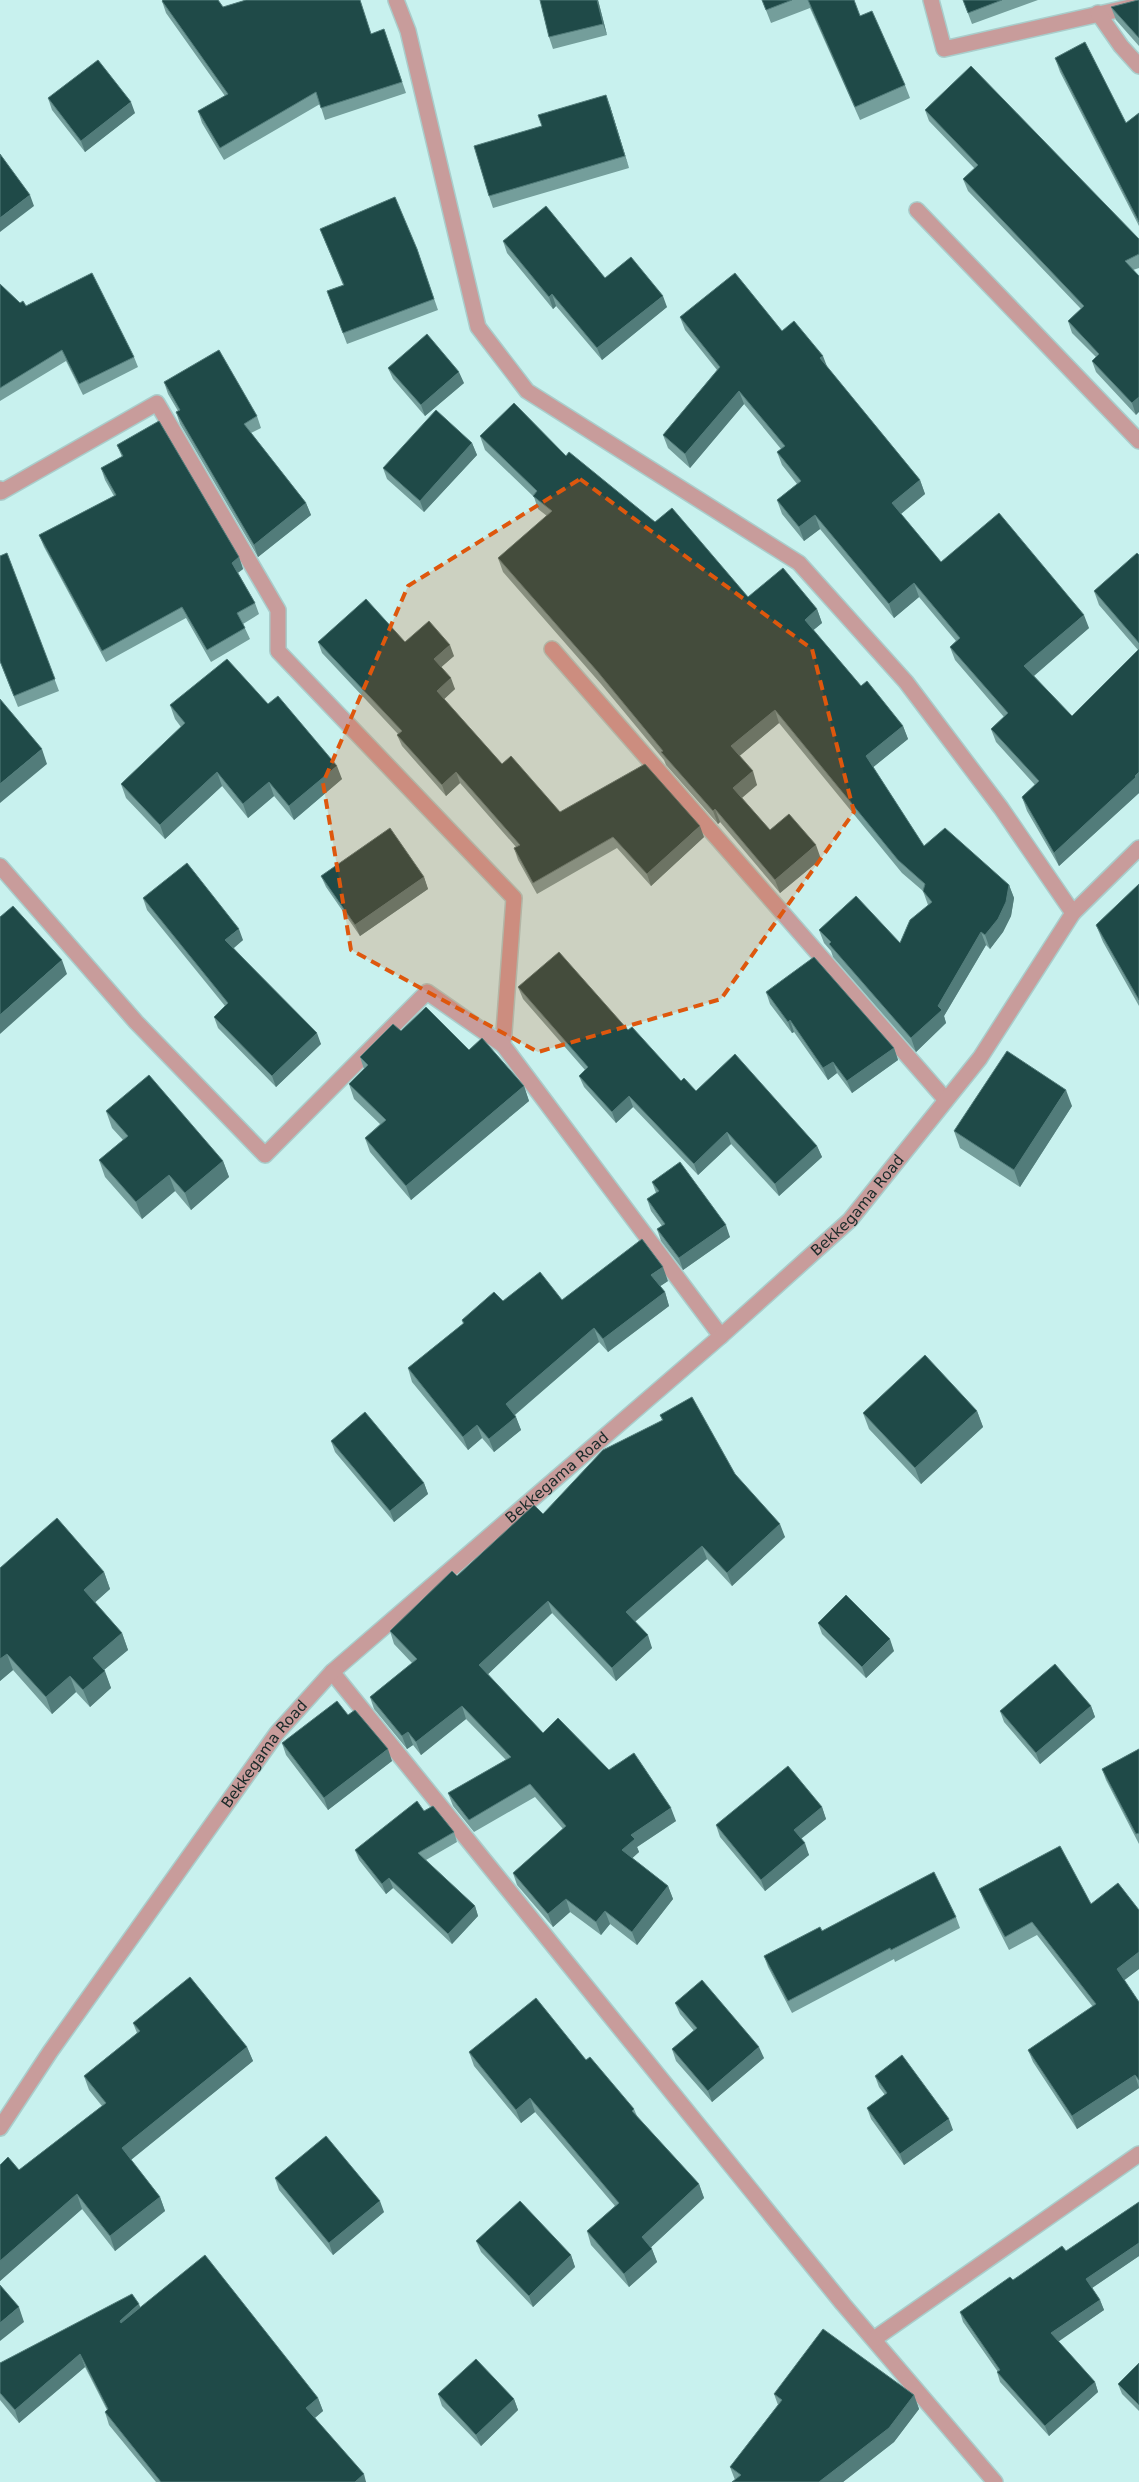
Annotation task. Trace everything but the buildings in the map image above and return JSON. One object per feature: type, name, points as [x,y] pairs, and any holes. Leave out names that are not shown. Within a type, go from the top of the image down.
[{"type":"street","points":[[396,0],[408,31],[478,327],[527,392],[798,563],[906,682],[1001,808],[1073,913]]},
{"type":"street","points":[[931,0],[944,49],[1139,5]]},
{"type":"street","points":[[1098,13],[1121,46],[1139,66]]},
{"type":"street","points":[[917,210],[1139,441]]},
{"type":"street","points":[[0,490],[2,492],[157,403],[278,610],[278,651],[514,898],[504,1045]]},
{"type":"street","points":[[552,649],[946,1100]]},
{"type":"street","name":"Bekkegama Road","points":[[0,2128],[50,2052],[276,1733],[332,1672],[721,1336],[850,1220],[980,1058],[1073,913],[1139,848]]},
{"type":"street","points":[[0,866],[136,1022],[265,1155],[427,992],[504,1045],[721,1336]]},
{"type":"street","points":[[332,1672],[874,2339],[995,2482]]},
{"type":"street","points":[[874,2339],[1139,2154]]},
{"type":"highlighted area","points":[[580,479],[812,649],[854,812],[721,999],[538,1052],[351,950],[323,783],[408,586]]}]
